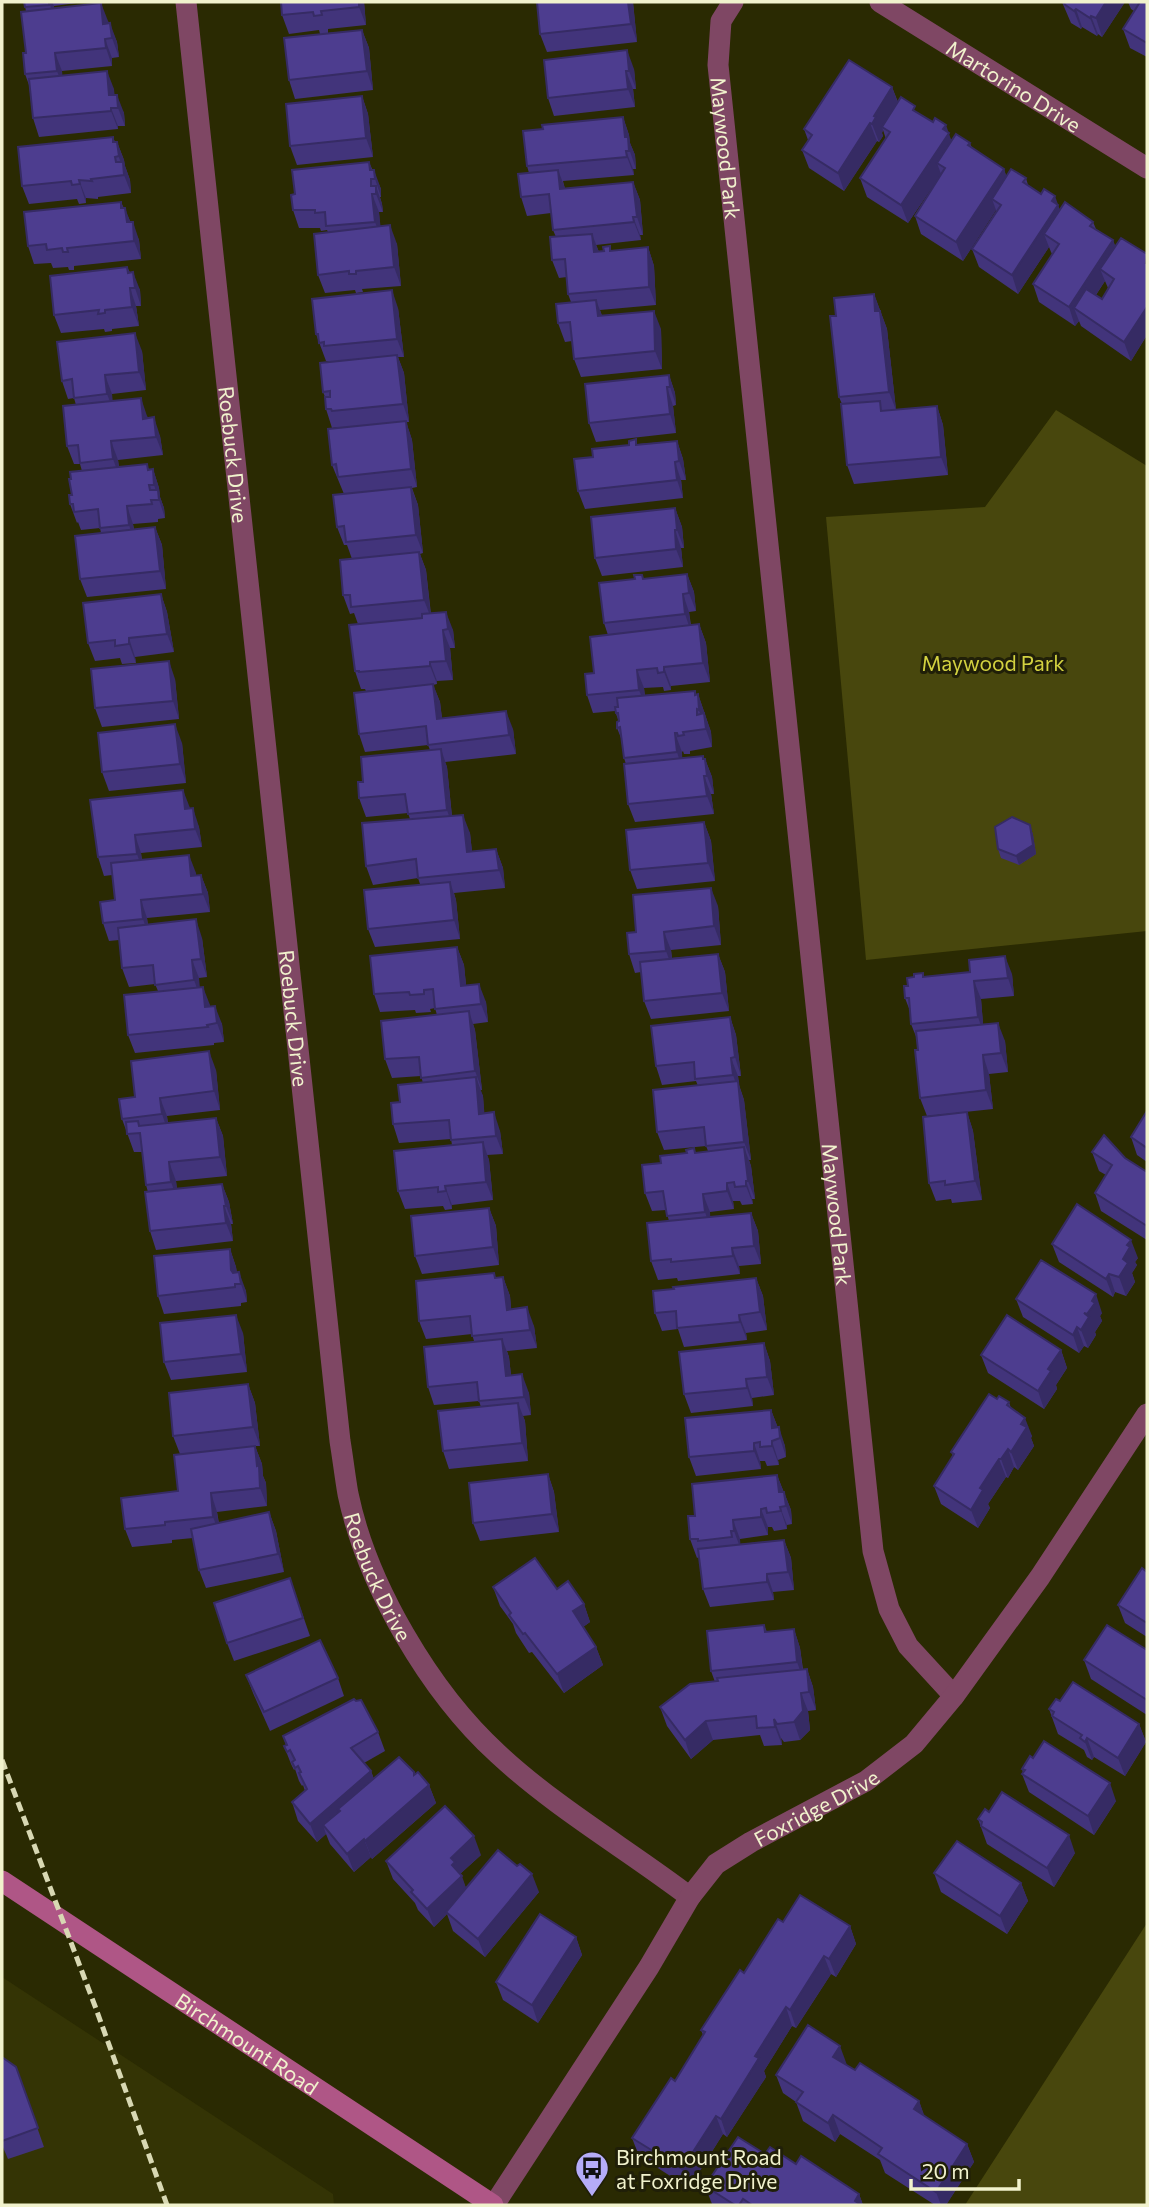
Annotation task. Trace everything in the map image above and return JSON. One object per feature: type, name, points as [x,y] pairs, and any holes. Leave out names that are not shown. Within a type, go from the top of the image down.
[{"type":"main road","name":"Birchmount Road","points":[[2,1881],[493,2205]]},
{"type":"street","name":"Roebuck Drive","points":[[186,2],[348,1496],[374,1573],[395,1618],[419,1660],[455,1708],[497,1754],[545,1794],[690,1897]]},
{"type":"street","name":"Maywood Park","points":[[733,2],[721,21],[718,65],[873,1551],[889,1609],[908,1646],[954,1696]]},
{"type":"street","name":"Martorino Drive","points":[[880,2],[1147,168]]},
{"type":"street","name":"Foxridge Drive","points":[[493,2205],[626,2001],[690,1897],[716,1864],[751,1842],[866,1781],[914,1744],[954,1696],[1040,1577],[1147,1414]]},
{"type":"shaded area","points":[[2,1977],[333,2194],[334,2205],[2,2205]]},
{"type":"green space","name":"Maywood Park","points":[[1056,410],[1147,466],[1147,931],[866,960],[826,517],[985,507]]},
{"type":"green space","points":[[1147,1923],[1147,2205],[965,2205]]},
{"type":"building","points":[[24,2],[49,2],[49,5],[25,7]]},
{"type":"building","points":[[281,2],[359,2],[359,7],[321,11],[322,15],[314,16],[313,12],[282,15]]},
{"type":"building","points":[[537,2],[628,2],[631,24],[540,34]]},
{"type":"building","points":[[1106,2],[1096,18],[1090,18],[1076,9],[1074,11],[1064,4]]},
{"type":"building","points":[[1140,2],[1147,2],[1147,43],[1123,29]]},
{"type":"building","points":[[101,3],[103,24],[110,23],[112,38],[105,39],[106,48],[55,53],[57,71],[25,74],[23,53],[26,53],[21,12]]},
{"type":"building","points":[[362,30],[367,71],[289,80],[284,38]]},
{"type":"building","points":[[627,50],[628,89],[548,98],[544,60]]},
{"type":"building","points":[[849,60],[892,87],[872,124],[870,123],[838,173],[802,150],[812,135],[804,129]]},
{"type":"building","points":[[107,71],[109,95],[117,95],[118,108],[111,108],[111,111],[33,118],[29,79]]},
{"type":"building","points":[[362,96],[366,138],[290,146],[286,104]]},
{"type":"building","points":[[901,97],[915,106],[913,110],[933,122],[935,118],[946,125],[943,129],[949,133],[901,205],[860,178],[890,132],[882,127]]},
{"type":"building","points":[[623,117],[625,137],[628,137],[627,157],[527,166],[523,131],[543,129],[542,125]]},
{"type":"building","points":[[956,134],[1004,169],[956,242],[915,216],[945,168],[937,163]]},
{"type":"building","points":[[113,137],[113,142],[117,142],[119,156],[115,157],[116,162],[123,162],[124,175],[91,179],[92,181],[79,180],[80,184],[72,185],[71,181],[22,186],[18,147]]},
{"type":"building","points":[[369,162],[375,179],[371,179],[371,186],[376,186],[376,194],[372,194],[375,222],[326,226],[325,212],[293,210],[291,195],[295,194],[292,170]]},
{"type":"building","points":[[1011,169],[1026,178],[1023,182],[1041,194],[1044,189],[1055,196],[1052,201],[1058,205],[1012,275],[972,249],[1001,205],[992,199]]},
{"type":"building","points":[[558,170],[560,189],[633,182],[637,217],[633,217],[634,222],[553,230],[549,194],[521,197],[518,174]]},
{"type":"building","points":[[121,202],[121,208],[125,208],[127,222],[133,222],[134,241],[67,248],[68,252],[63,252],[62,248],[47,250],[46,244],[28,246],[24,212]]},
{"type":"building","points":[[1065,202],[1093,222],[1090,226],[1113,240],[1069,307],[1033,284],[1059,244],[1044,234]]},
{"type":"building","points":[[390,225],[394,267],[356,271],[356,274],[349,274],[349,271],[318,275],[314,234]]},
{"type":"building","points":[[592,234],[594,252],[604,251],[603,247],[610,246],[610,251],[648,247],[649,287],[568,294],[565,259],[552,260],[550,237]]},
{"type":"building","points":[[1121,238],[1147,254],[1147,307],[1124,342],[1074,308],[1086,289],[1102,299],[1114,279],[1100,269]]},
{"type":"building","points":[[127,267],[128,273],[133,272],[135,288],[130,288],[132,307],[105,310],[105,313],[98,314],[99,310],[54,315],[50,276]]},
{"type":"building","points":[[392,290],[397,339],[324,346],[324,342],[319,343],[312,299]]},
{"type":"building","points":[[874,294],[875,311],[880,311],[889,392],[839,397],[830,316],[836,316],[834,298]]},
{"type":"building","points":[[596,300],[598,316],[654,311],[655,351],[574,359],[570,322],[558,323],[556,304]]},
{"type":"building","points":[[135,333],[139,372],[105,375],[107,394],[74,398],[72,379],[62,381],[57,342]]},
{"type":"building","points":[[397,355],[403,404],[332,411],[326,409],[325,397],[330,397],[330,391],[323,392],[320,363]]},
{"type":"building","points":[[669,375],[670,387],[667,387],[670,414],[589,423],[585,384]]},
{"type":"building","points":[[141,398],[143,419],[154,417],[156,437],[111,441],[113,459],[80,463],[78,445],[67,446],[63,406]]},
{"type":"building","points":[[880,401],[881,411],[937,406],[941,457],[847,465],[841,404]]},
{"type":"building","points":[[406,421],[411,469],[338,477],[336,464],[332,465],[328,429]]},
{"type":"building","points":[[636,439],[636,445],[677,441],[677,480],[578,491],[574,459],[593,457],[592,449],[629,445],[629,441]]},
{"type":"building","points":[[147,464],[148,470],[153,469],[154,485],[149,485],[150,490],[158,490],[159,500],[151,500],[152,504],[127,506],[129,525],[100,528],[98,509],[74,512],[69,495],[72,495],[70,472]]},
{"type":"building","points":[[411,487],[416,535],[346,542],[344,526],[337,527],[333,495]]},
{"type":"building","points":[[675,508],[676,549],[595,558],[591,517]]},
{"type":"building","points":[[155,527],[160,571],[80,579],[75,536]]},
{"type":"building","points":[[419,552],[424,600],[351,607],[350,595],[343,595],[340,560]]},
{"type":"building","points":[[687,574],[689,593],[683,594],[685,614],[604,623],[599,583],[635,579],[634,575],[642,575],[643,579]]},
{"type":"building","points":[[161,594],[167,634],[129,638],[129,644],[115,646],[115,640],[88,643],[83,603]]},
{"type":"building","points":[[446,612],[448,629],[443,630],[446,661],[430,662],[430,666],[355,671],[349,625],[422,618],[422,614]]},
{"type":"building","points":[[699,624],[703,663],[664,667],[664,672],[658,673],[657,668],[637,670],[639,690],[587,695],[585,674],[594,673],[590,637]]},
{"type":"building","points":[[169,661],[173,701],[95,708],[91,669]]},
{"type":"building","points":[[433,684],[437,719],[506,711],[509,735],[428,745],[426,726],[359,734],[354,693]]},
{"type":"building","points":[[695,691],[695,695],[698,694],[697,715],[704,713],[706,729],[683,732],[684,735],[678,736],[675,733],[677,752],[624,758],[620,727],[617,728],[617,698]]},
{"type":"building","points":[[175,724],[180,764],[102,772],[98,733]]},
{"type":"building","points":[[441,749],[447,810],[408,814],[405,794],[359,798],[358,782],[363,782],[361,757]]},
{"type":"building","points":[[703,756],[707,796],[628,804],[624,764]]},
{"type":"building","points":[[183,790],[185,809],[193,808],[195,829],[135,835],[137,854],[98,857],[90,800]]},
{"type":"building","points":[[463,815],[467,852],[496,849],[499,870],[418,878],[416,859],[366,866],[362,823]]},
{"type":"building","points":[[1012,817],[1030,825],[1033,845],[1016,856],[998,849],[995,827]]},
{"type":"building","points":[[704,822],[708,863],[630,870],[626,830]]},
{"type":"building","points":[[189,855],[191,876],[201,875],[203,894],[141,900],[143,919],[103,923],[100,902],[115,900],[111,863]]},
{"type":"building","points":[[450,882],[454,920],[368,929],[364,890]]},
{"type":"building","points":[[711,888],[714,926],[664,932],[666,951],[629,954],[627,933],[636,932],[633,895]]},
{"type":"building","points":[[196,919],[201,959],[192,960],[194,980],[155,985],[153,965],[122,968],[118,928]]},
{"type":"building","points":[[457,947],[461,986],[479,984],[481,1004],[435,1009],[433,989],[424,990],[424,994],[374,994],[370,956]]},
{"type":"building","points":[[718,954],[722,993],[644,1001],[640,962]]},
{"type":"building","points":[[1005,956],[1008,978],[974,981],[978,1017],[911,1024],[909,998],[905,998],[904,986],[908,986],[907,978],[923,973],[923,977],[970,972],[969,960]]},
{"type":"building","points":[[203,987],[205,1007],[215,1006],[217,1023],[207,1025],[208,1027],[128,1035],[124,995]]},
{"type":"building","points":[[469,1011],[475,1071],[421,1078],[419,1057],[385,1059],[381,1021]]},
{"type":"building","points":[[730,1017],[735,1057],[731,1058],[733,1075],[695,1079],[694,1062],[656,1066],[651,1026]]},
{"type":"building","points":[[998,1023],[1001,1053],[983,1055],[986,1090],[920,1098],[915,1050],[918,1050],[916,1031]]},
{"type":"building","points":[[209,1051],[214,1091],[160,1098],[162,1114],[122,1119],[119,1099],[135,1097],[131,1061]]},
{"type":"building","points":[[476,1077],[479,1114],[494,1112],[496,1136],[451,1140],[449,1120],[393,1124],[391,1103],[400,1102],[398,1085]]},
{"type":"building","points":[[738,1081],[744,1142],[706,1146],[704,1127],[657,1132],[653,1090]]},
{"type":"building","points":[[1147,1111],[1147,1148],[1131,1137]]},
{"type":"building","points":[[967,1112],[975,1181],[945,1185],[945,1181],[929,1183],[923,1117]]},
{"type":"building","points":[[216,1118],[220,1157],[169,1162],[171,1182],[146,1185],[140,1133],[127,1134],[126,1122],[138,1121],[139,1126]]},
{"type":"building","points":[[1104,1135],[1125,1158],[1147,1172],[1147,1226],[1095,1193],[1112,1165],[1092,1152]]},
{"type":"building","points":[[483,1142],[486,1182],[445,1186],[446,1191],[438,1192],[438,1187],[398,1191],[394,1151]]},
{"type":"building","points":[[744,1147],[748,1181],[746,1186],[735,1187],[734,1182],[727,1183],[727,1191],[703,1194],[705,1212],[667,1216],[663,1191],[645,1193],[642,1165],[661,1163],[660,1156],[687,1153],[686,1150],[694,1148],[695,1153]]},
{"type":"building","points":[[222,1184],[226,1223],[150,1231],[145,1192]]},
{"type":"building","points":[[1077,1204],[1131,1240],[1123,1259],[1128,1263],[1119,1277],[1109,1274],[1106,1279],[1052,1244]]},
{"type":"building","points":[[489,1208],[493,1247],[415,1256],[411,1216]]},
{"type":"building","points":[[751,1213],[754,1246],[732,1248],[733,1256],[671,1262],[671,1259],[651,1261],[647,1223]]},
{"type":"building","points":[[230,1249],[231,1270],[233,1273],[239,1272],[241,1284],[235,1284],[235,1287],[158,1296],[154,1256]]},
{"type":"building","points":[[1041,1260],[1096,1294],[1092,1301],[1095,1303],[1087,1314],[1084,1313],[1089,1317],[1081,1330],[1077,1327],[1073,1335],[1016,1299]]},
{"type":"building","points":[[494,1273],[495,1278],[503,1277],[507,1310],[527,1307],[530,1330],[472,1336],[470,1316],[419,1321],[416,1281]]},
{"type":"building","points":[[756,1278],[760,1312],[739,1315],[740,1322],[677,1328],[676,1311],[655,1313],[653,1291]]},
{"type":"building","points":[[236,1315],[241,1354],[164,1362],[160,1323]]},
{"type":"building","points":[[1007,1315],[1061,1350],[1038,1391],[981,1355]]},
{"type":"building","points":[[502,1339],[506,1376],[522,1374],[524,1397],[479,1401],[477,1382],[428,1387],[424,1347]]},
{"type":"building","points":[[764,1343],[767,1377],[746,1379],[747,1388],[684,1394],[679,1352]]},
{"type":"building","points":[[248,1384],[253,1427],[173,1436],[169,1393]]},
{"type":"building","points":[[989,1394],[1009,1402],[1007,1405],[1025,1418],[1021,1424],[1027,1427],[1011,1452],[1008,1449],[999,1459],[980,1488],[983,1490],[971,1510],[934,1486],[954,1454],[951,1452]]},
{"type":"building","points":[[518,1403],[522,1443],[443,1451],[438,1411]]},
{"type":"building","points":[[771,1410],[772,1428],[779,1427],[780,1438],[772,1441],[772,1446],[760,1447],[760,1442],[754,1443],[754,1451],[689,1457],[685,1418]]},
{"type":"building","points":[[255,1446],[260,1488],[211,1493],[213,1517],[125,1529],[121,1498],[178,1491],[174,1455]]},
{"type":"building","points":[[548,1474],[552,1514],[473,1523],[469,1483]]},
{"type":"building","points":[[777,1475],[779,1492],[784,1492],[786,1506],[780,1507],[781,1511],[767,1513],[766,1508],[761,1509],[761,1517],[733,1520],[732,1537],[698,1541],[690,1539],[688,1516],[695,1516],[692,1484]]},
{"type":"building","points":[[269,1512],[278,1554],[199,1570],[191,1529]]},
{"type":"building","points":[[784,1540],[788,1572],[767,1574],[767,1582],[703,1589],[698,1549]]},
{"type":"building","points":[[535,1558],[557,1589],[568,1581],[584,1604],[573,1611],[596,1647],[557,1674],[509,1615],[511,1613],[493,1587]]},
{"type":"building","points":[[1142,1568],[1147,1572],[1147,1623],[1118,1605]]},
{"type":"building","points":[[290,1578],[303,1618],[227,1643],[214,1603]]},
{"type":"building","points":[[764,1625],[765,1632],[794,1629],[797,1662],[711,1671],[707,1631]]},
{"type":"building","points":[[1107,1625],[1147,1650],[1147,1700],[1084,1660]]},
{"type":"building","points":[[320,1640],[338,1678],[264,1712],[246,1675]]},
{"type":"building","points":[[807,1669],[809,1692],[801,1693],[803,1711],[794,1722],[777,1724],[774,1719],[775,1727],[757,1728],[756,1716],[706,1721],[685,1740],[660,1707],[690,1684],[718,1681],[717,1678]]},
{"type":"building","points":[[1073,1682],[1139,1724],[1118,1758],[1087,1738],[1085,1742],[1080,1738],[1082,1735],[1052,1716],[1054,1712],[1049,1709],[1056,1699],[1060,1701]]},
{"type":"building","points":[[354,1699],[361,1700],[378,1732],[351,1748],[371,1771],[310,1824],[292,1802],[307,1789],[298,1766],[295,1768],[292,1762],[295,1760],[290,1750],[287,1752],[284,1746],[287,1745],[283,1736]]},
{"type":"building","points":[[1044,1741],[1110,1783],[1088,1816],[1022,1774],[1030,1756],[1033,1758]]},
{"type":"building","points":[[399,1757],[414,1775],[418,1772],[429,1785],[347,1854],[323,1825]]},
{"type":"building","points":[[1002,1792],[1069,1835],[1047,1868],[981,1826],[982,1822],[978,1819],[985,1809],[989,1812]]},
{"type":"building","points":[[445,1806],[474,1836],[451,1858],[455,1862],[452,1865],[462,1876],[427,1909],[386,1861]]},
{"type":"building","points":[[957,1841],[1021,1883],[1000,1916],[934,1873]]},
{"type":"building","points":[[498,1850],[517,1866],[520,1864],[532,1874],[478,1939],[446,1912]]},
{"type":"building","points":[[800,1895],[850,1926],[829,1959],[824,1956],[790,2010],[786,2007],[755,2056],[759,2058],[721,2119],[716,2116],[682,2169],[632,2138],[671,2078],[675,2081],[705,2032],[701,2030],[740,1970],[744,1973],[778,1919],[783,1922]]},
{"type":"building","points":[[540,1914],[576,1937],[532,2005],[496,1982]]},
{"type":"building","points":[[808,2025],[840,2046],[833,2057],[855,2070],[860,2063],[919,2101],[914,2109],[967,2144],[936,2192],[878,2154],[882,2148],[833,2115],[828,2123],[796,2102],[803,2092],[776,2075]]},
{"type":"building","points":[[2,2057],[16,2067],[38,2128],[2,2141]]},
{"type":"building","points":[[738,2137],[765,2154],[770,2147],[796,2164],[801,2156],[859,2194],[855,2201],[861,2205],[752,2205],[743,2199],[739,2205],[735,2205],[705,2186]]},
{"type":"railway","points":[[2,1760],[167,2205]]},
{"type":"place","name":"Birchmount Road at Foxridge Drive","points":[[592,2198]]}]
